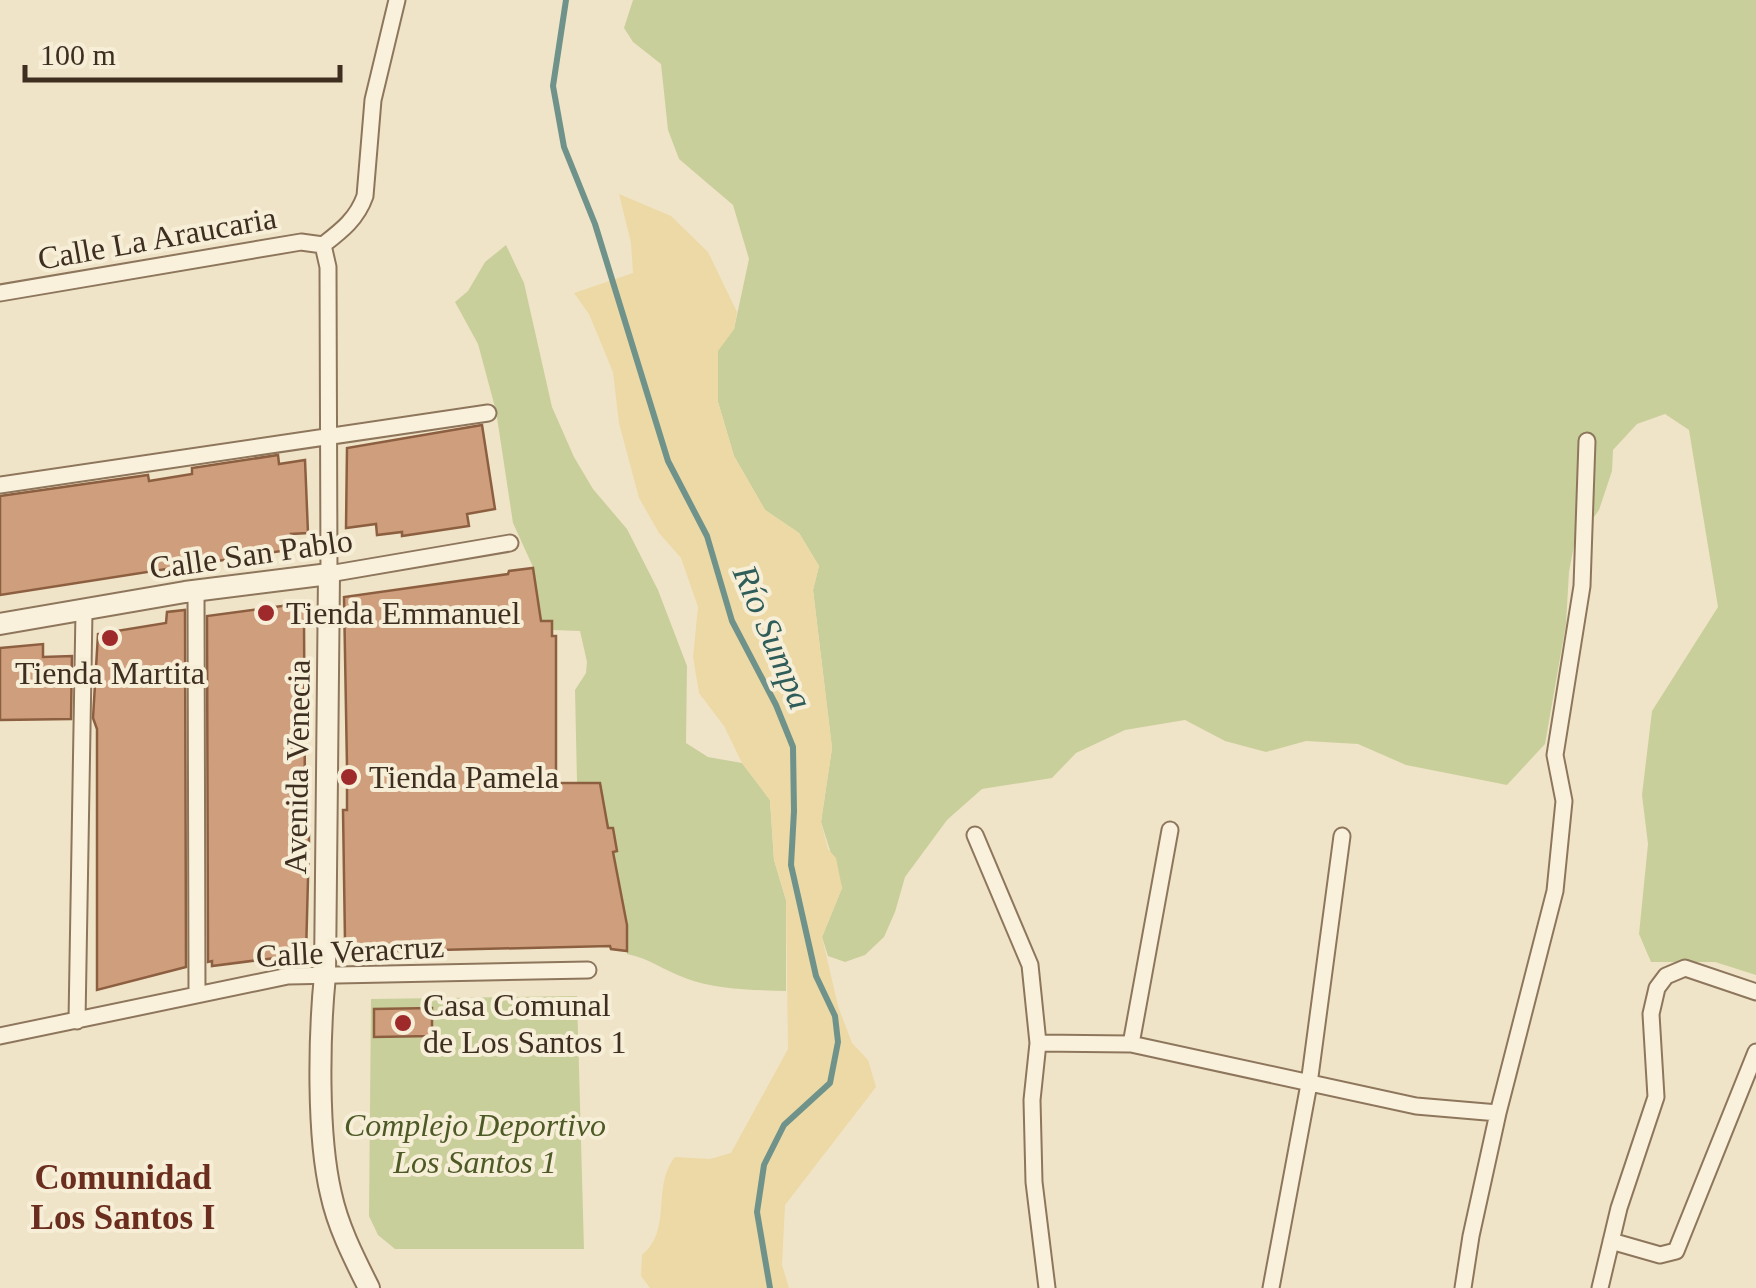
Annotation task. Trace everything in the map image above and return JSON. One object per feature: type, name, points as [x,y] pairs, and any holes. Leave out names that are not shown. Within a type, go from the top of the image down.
[{"type":"street","points":[[323,245],[360,212],[365,196],[373,100],[397,0]]},
{"type":"street","name":"Calle La Araucaria","points":[[0,292],[301,242],[323,245]]},
{"type":"street","name":"Avenida Venecia","points":[[323,245],[328,267],[329,574],[325,975],[321,1008],[323,1135],[330,1194],[369,1288]]},
{"type":"street","points":[[0,485],[488,413]]},
{"type":"street","points":[[1464,1288],[1471,1236],[1498,1113],[1555,891],[1564,802],[1554,755],[1582,586],[1587,441]]},
{"type":"street","name":"Calle San Pablo","points":[[0,624],[510,543]]},
{"type":"street","points":[[196,591],[198,994]]},
{"type":"street","points":[[77,1021],[84,611]]},
{"type":"street","points":[[1131,1044],[1170,830]]},
{"type":"street","points":[[975,835],[1030,965],[1038,1043],[1032,1100],[1034,1182],[1047,1288]]},
{"type":"street","points":[[1271,1288],[1309,1084],[1342,836]]},
{"type":"street","points":[[1600,1288],[1656,1097],[1651,1014],[1656,988],[1666,976],[1686,968],[1756,992]]},
{"type":"street","name":"Calle Veracruz","points":[[0,1036],[288,976],[588,970]]},
{"type":"street","points":[[1038,1043],[1131,1044],[1416,1106],[1498,1113]]},
{"type":"street","points":[[1611,1241],[1660,1256],[1676,1252],[1756,1052]]},
{"type":"green space","points":[[633,0],[1756,0],[1756,975],[1715,962],[1651,962],[1639,934],[1648,844],[1642,795],[1652,711],[1718,607],[1689,430],[1665,414],[1637,424],[1613,450],[1612,471],[1599,510],[1574,545],[1566,624],[1545,744],[1507,785],[1406,765],[1358,744],[1306,741],[1266,752],[1225,741],[1185,720],[1125,730],[1076,753],[1052,778],[982,789],[947,820],[905,877],[884,937],[865,955],[845,962],[828,956],[822,937],[842,888],[821,822],[832,748],[813,590],[819,566],[799,533],[765,510],[734,456],[718,402],[718,350],[734,329],[749,259],[733,205],[679,159],[668,130],[661,64],[633,42],[624,28]]},
{"type":"green space","points":[[506,245],[524,283],[552,407],[593,489],[627,529],[658,590],[687,666],[686,743],[708,757],[742,763],[770,800],[774,860],[786,900],[786,991],[709,985],[627,954],[627,925],[613,852],[617,850],[613,829],[608,828],[600,783],[577,783],[575,690],[586,673],[587,662],[580,631],[552,630],[541,621],[533,567],[513,523],[496,411],[478,344],[455,302],[468,291],[485,262]]},
{"type":"green space","name":"Complejo Deportivo Los Santos 1","points":[[577,996],[584,1249],[395,1249],[378,1235],[369,1216],[371,999]]},
{"type":"sand","points":[[619,194],[671,216],[708,252],[737,312],[734,329],[718,351],[718,402],[734,456],[765,510],[799,533],[819,566],[813,590],[832,748],[821,822],[828,849],[836,858],[842,888],[822,937],[838,1006],[852,1043],[868,1060],[876,1087],[785,1205],[782,1265],[789,1288],[650,1288],[641,1276],[642,1255],[657,1233],[664,1181],[675,1157],[710,1159],[731,1153],[788,1049],[786,900],[774,860],[770,800],[699,693],[693,657],[698,607],[681,558],[659,533],[639,498],[619,423],[613,372],[589,314],[574,293],[633,273],[631,243]]},
{"type":"building","points":[[482,425],[495,509],[467,514],[469,526],[402,536],[402,532],[377,535],[376,524],[346,528],[347,448]]},
{"type":"building","points":[[278,455],[279,464],[305,460],[308,533],[291,534],[294,549],[0,595],[0,496],[148,475],[149,481],[192,474],[192,468]]},
{"type":"building","points":[[533,568],[541,621],[552,621],[552,636],[556,636],[556,783],[600,783],[608,828],[613,828],[617,851],[613,852],[627,925],[627,951],[610,946],[355,952],[345,941],[344,597]]},
{"type":"building","points":[[290,601],[310,607],[311,620],[304,620],[305,805],[309,805],[306,954],[212,966],[212,961],[208,962],[207,616],[282,606]]},
{"type":"building","points":[[185,610],[186,967],[97,990],[97,729],[93,718],[98,634],[166,623],[167,612]]},
{"type":"building","points":[[43,644],[43,657],[72,656],[71,719],[0,720],[0,648]]},
{"type":"building","name":"Casa Comunal de Los Santos 1","points":[[432,1008],[432,1036],[374,1037],[374,1009]]},
{"type":"waterway","name":"Río Sumpa","points":[[566,0],[553,86],[564,147],[595,224],[668,461],[707,536],[732,621],[776,705],[793,747],[791,865],[816,976],[835,1016],[838,1042],[830,1083],[784,1125],[764,1165],[757,1212],[770,1288]]},
{"type":"place","name":"Tienda Emmanuel","points":[[266,613]]},
{"type":"place","name":"Tienda Martita","points":[[110,638]]},
{"type":"place","name":"Tienda Pamela","points":[[349,777]]},
{"type":"place","name":"Casa Comunal de Los Santos 1","points":[[403,1023]]},
{"type":"district","name":"Comunidad Los Santos I","points":[[123,1197]]}]
